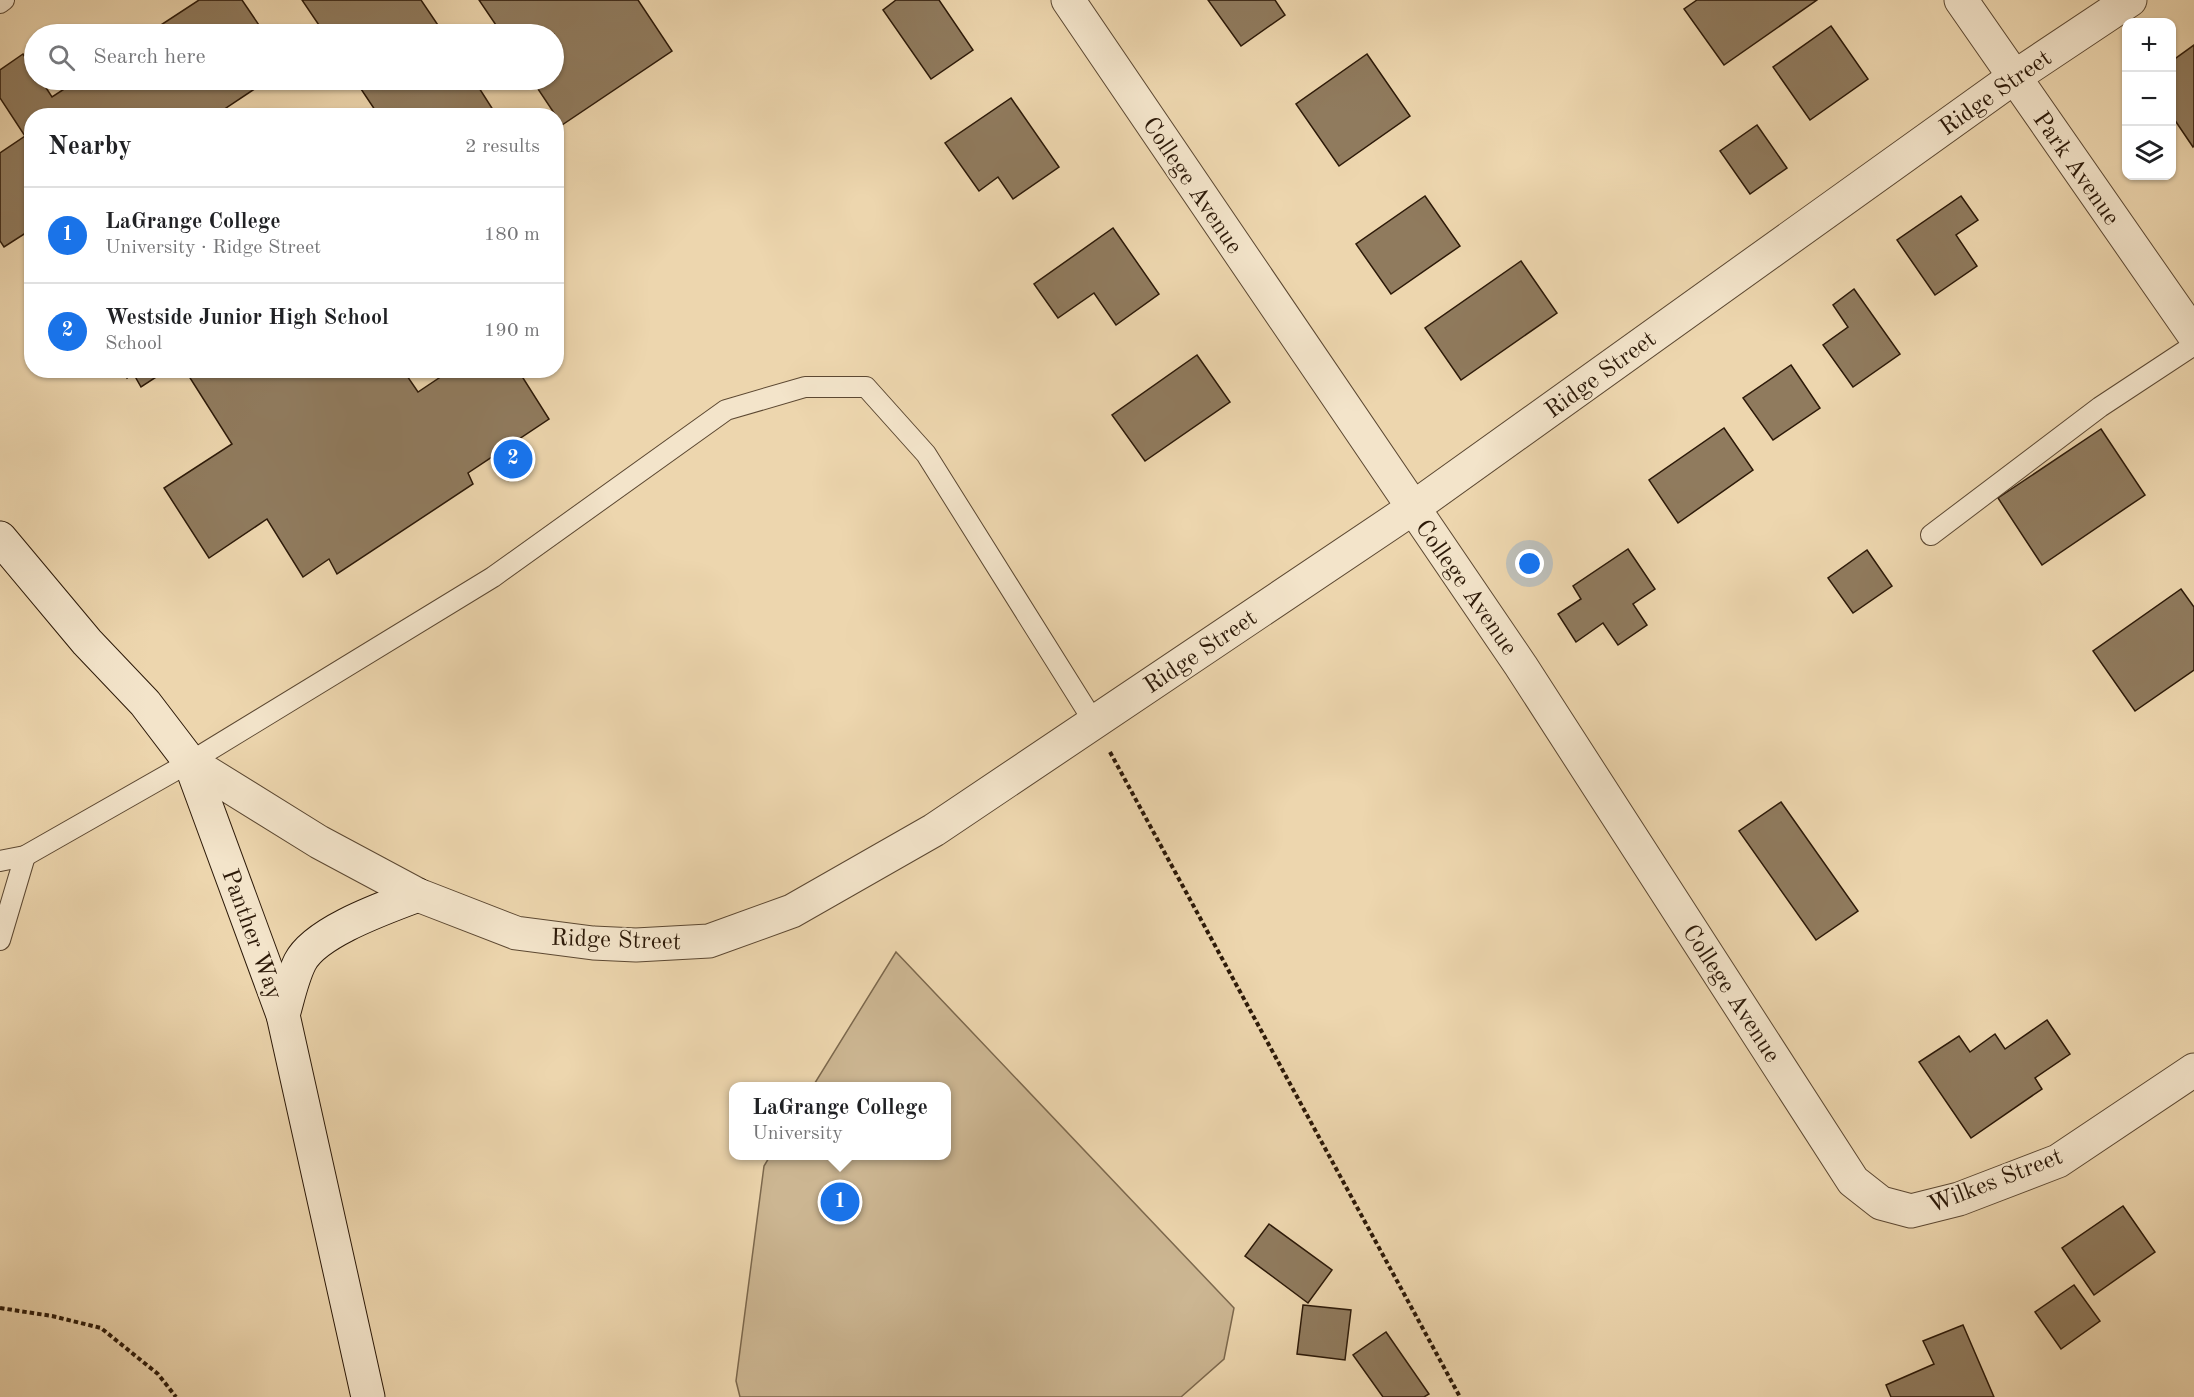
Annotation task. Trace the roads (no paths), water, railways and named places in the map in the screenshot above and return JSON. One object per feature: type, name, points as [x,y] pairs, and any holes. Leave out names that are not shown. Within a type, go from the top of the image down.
[{"type":"street","name":"College Avenue","points":[[1068,0],[1521,666],[1853,1181]]},
{"type":"street","name":"Park Avenue","points":[[1961,0],[2013,78],[2194,335]]},
{"type":"street","name":"Ridge Street","points":[[190,762],[319,842],[418,895],[516,933],[593,943],[625,944],[709,941],[748,928],[802,906],[934,830],[1413,508],[2013,78],[2130,0]]},
{"type":"street","name":"Panther Way","points":[[0,538],[87,642],[145,703],[190,762],[283,1015],[368,1397]]},
{"type":"street","points":[[283,1015],[300,961],[319,941],[366,915],[418,895]]},
{"type":"street","name":"Wilkes Street","points":[[1853,1181],[1881,1203],[1911,1211],[1959,1198],[2058,1161],[2194,1070]]},
{"type":"lane","points":[[0,3],[4,0]]},
{"type":"lane","points":[[1931,535],[2100,407],[2194,345]]},
{"type":"lane","points":[[0,861],[25,856],[190,762],[493,577],[726,410],[805,387],[866,387],[926,454],[1094,722]]},
{"type":"lane","points":[[0,940],[25,856]]},
{"type":"place","name":"Westside Junior High School","points":[[513,459]]},
{"type":"place","name":"LaGrange College","points":[[840,1202]]}]
